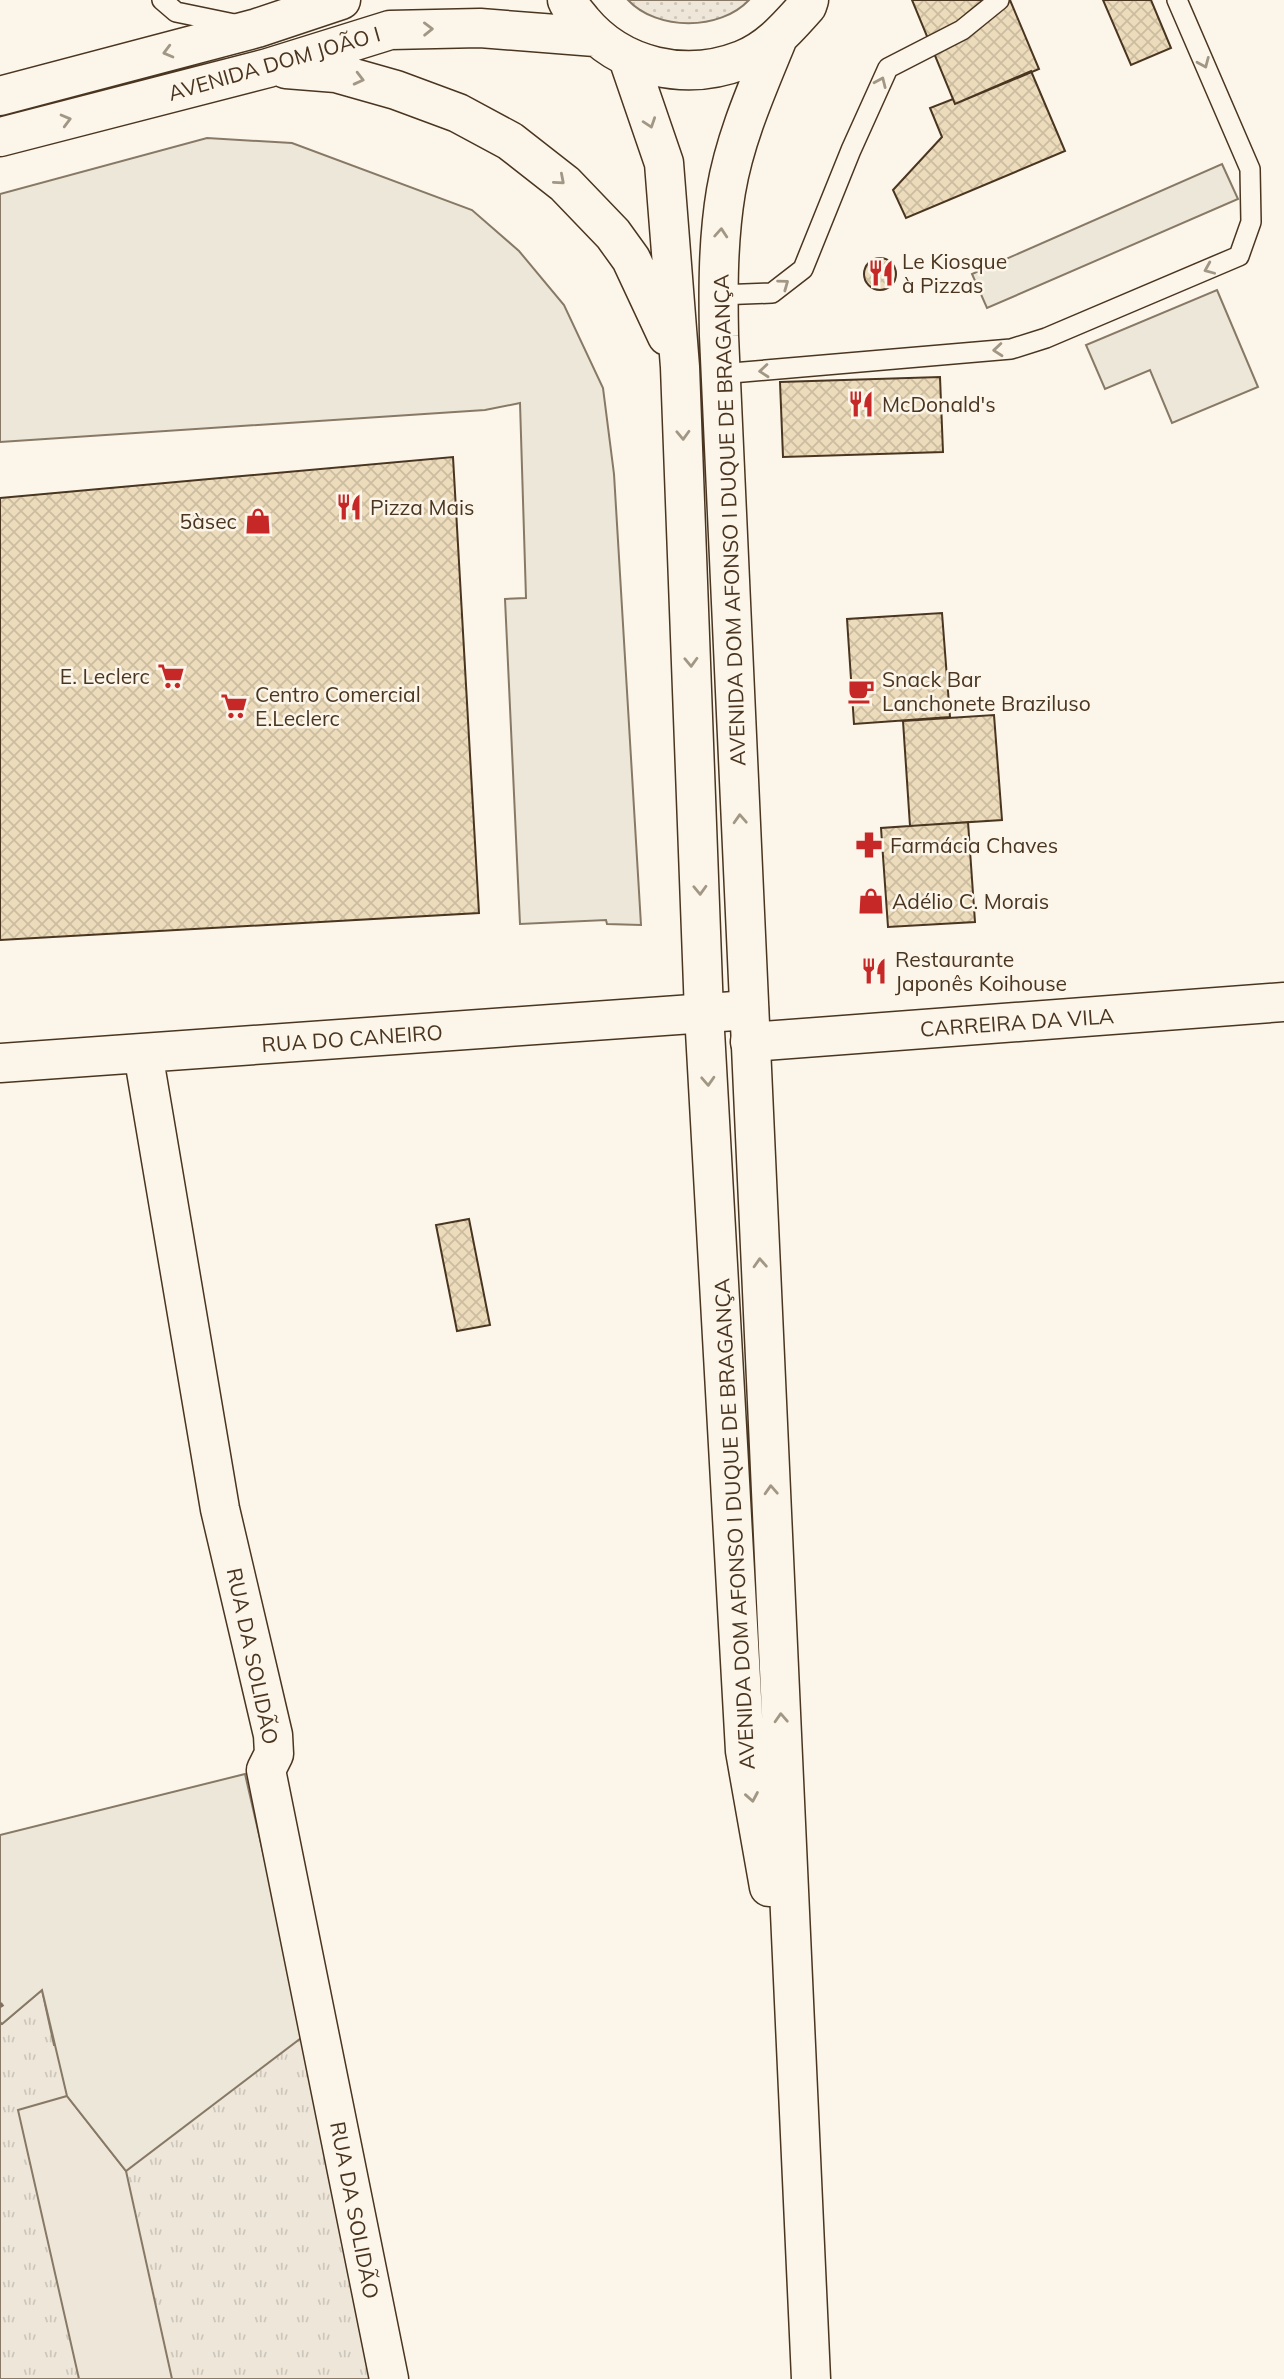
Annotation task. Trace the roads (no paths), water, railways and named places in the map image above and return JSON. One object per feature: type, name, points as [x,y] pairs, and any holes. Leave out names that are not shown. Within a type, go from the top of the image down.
[{"type":"main road","name":"AVENIDA DOM JOÃO I","points":[[0,96],[257,28],[341,0]]},
{"type":"main road","points":[[567,0],[595,37],[628,58],[666,70],[706,70],[743,60],[777,40],[809,2]]},
{"type":"main road","name":"AVENIDA DOM JOÃO I","points":[[0,137],[268,68],[390,30],[480,28],[595,37]]},
{"type":"main road","name":"AVENIDA DOM AFONSO I DUQUE DE BRAGANÇA","points":[[777,40],[744,121],[726,190],[718,295],[811,2379]]},
{"type":"main road","name":"AVENIDA DOM AFONSO I DUQUE DE BRAGANÇA","points":[[628,58],[664,163],[680,367],[704,1013],[745,1751],[795,2031]]},
{"type":"main road","name":"AVENIDA DOM AFONSO I DUQUE DE BRAGANÇA","points":[[268,68],[336,74],[428,100],[487,127],[538,161],[590,208],[631,259],[647,289],[680,367]]},
{"type":"main road","name":"CARREIRA DA VILA","points":[[749,1026],[1284,1002]]},
{"type":"main road","points":[[704,1013],[749,1026]]},
{"type":"main road","name":"RUA DO CANEIRO","points":[[0,1063],[704,1013]]},
{"type":"main road","name":"RUA DA SOLIDÃO","points":[[142,1053],[220,1509],[273,1735],[274,1754],[266,1770],[389,2379]]},
{"type":"lane","points":[[162,0],[176,12],[257,28]]},
{"type":"lane","points":[[718,295],[772,292],[803,270],[888,68],[962,30],[999,0]]},
{"type":"lane","points":[[720,374],[1011,349],[1046,338],[1239,256],[1251,222],[1250,169],[1177,0]]},
{"type":"place","name":"Le Kiosque à Pizzas","points":[[881,273]]},
{"type":"place","name":"McDonald's","points":[[861,404]]},
{"type":"place","name":"Pizza Mais","points":[[349,507]]},
{"type":"place","name":"5àsec","points":[[258,521]]},
{"type":"place","name":"E. Leclerc","points":[[171,676]]},
{"type":"place","name":"Snack Bar Lanchonete Braziluso","points":[[861,691]]},
{"type":"place","name":"Centro Comercial E.Leclerc","points":[[234,706]]},
{"type":"place","name":"Farmácia Chaves","points":[[869,845]]},
{"type":"place","name":"Adélio C. Morais","points":[[871,901]]},
{"type":"place","name":"Restaurante Japonês Koihouse","points":[[874,971]]}]
